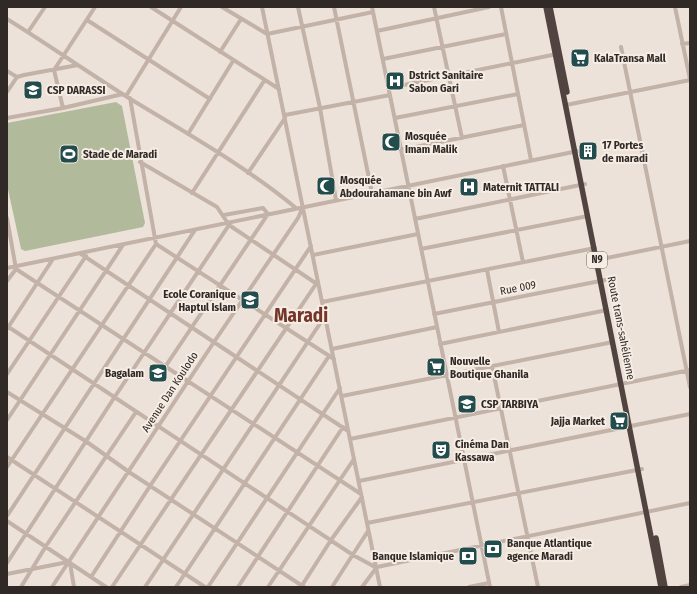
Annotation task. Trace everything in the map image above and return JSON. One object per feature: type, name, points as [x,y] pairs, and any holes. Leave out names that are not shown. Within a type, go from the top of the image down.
[{"type":"highway","name":"Route trans-sahélienne","points":[[546,7],[568,105],[588,216],[599,259]]},
{"type":"highway","name":"Route trans-sahélienne","points":[[550,7],[557,54]]},
{"type":"highway","name":"Route trans-sahélienne","points":[[583,185],[649,511]]},
{"type":"highway","name":"Route trans-sahélienne","points":[[603,280],[613,342],[624,384]]},
{"type":"highway","name":"N9","points":[[649,511],[662,587]]},
{"type":"highway","name":"N9","points":[[649,511],[666,587]]},
{"type":"street","points":[[28,32],[45,7]]},
{"type":"street","points":[[63,108],[54,70],[95,7]]},
{"type":"street","points":[[151,7],[279,90]]},
{"type":"street","points":[[181,7],[126,96],[156,244],[334,359]]},
{"type":"street","points":[[222,7],[267,34],[303,25],[337,20],[373,10],[489,585],[468,587]]},
{"type":"street","points":[[262,7],[313,255],[317,284],[342,396],[380,587]]},
{"type":"street","points":[[298,7],[320,108],[336,200]]},
{"type":"street","points":[[334,7],[372,192]]},
{"type":"street","points":[[434,7],[454,107],[462,138]]},
{"type":"street","points":[[377,31],[489,7]]},
{"type":"street","points":[[501,7],[530,160]]},
{"type":"street","points":[[568,105],[690,80],[675,7]]},
{"type":"street","points":[[7,19],[78,66],[220,153],[296,208]]},
{"type":"street","points":[[220,52],[241,19]]},
{"type":"street","points":[[87,20],[210,99]]},
{"type":"street","points":[[383,58],[506,34]]},
{"type":"street","points":[[682,44],[690,42]]},
{"type":"street","points":[[621,47],[661,247],[688,370],[690,387]]},
{"type":"street","points":[[389,88],[557,54]]},
{"type":"street","points":[[188,134],[233,61]]},
{"type":"street","points":[[7,71],[17,77],[78,66]]},
{"type":"street","points":[[7,92],[17,77]]},
{"type":"street","points":[[192,193],[220,153],[264,81]]},
{"type":"street","points":[[395,118],[518,94]]},
{"type":"street","points":[[248,172],[285,117],[320,108],[390,95]]},
{"type":"street","points":[[7,118],[126,96]]},
{"type":"street","points":[[401,150],[524,125]]},
{"type":"street","points":[[7,268],[16,268],[84,255],[154,238],[228,224],[303,206],[577,151]]},
{"type":"street","points":[[140,162],[217,207],[224,215],[228,224],[294,270],[317,284]]},
{"type":"street","points":[[503,166],[523,262]]},
{"type":"street","points":[[415,219],[583,185]]},
{"type":"street","name":"Avenue Dan Koulodo","points":[[52,587],[241,300],[298,218],[303,206]]},
{"type":"street","points":[[224,215],[263,208],[268,214]]},
{"type":"street","points":[[165,367],[268,214]]},
{"type":"street","points":[[421,249],[588,216]]},
{"type":"street","points":[[7,218],[16,268],[7,282]]},
{"type":"street","points":[[7,563],[228,224]]},
{"type":"street","points":[[7,516],[195,230]]},
{"type":"street","points":[[313,255],[418,234]]},
{"type":"street","points":[[599,259],[690,241]]},
{"type":"street","points":[[7,467],[71,369],[156,244]]},
{"type":"street","points":[[7,420],[123,245]]},
{"type":"street","points":[[91,577],[120,531],[311,246]]},
{"type":"street","points":[[322,302],[595,248]]},
{"type":"street","points":[[84,255],[170,314],[280,384],[348,430]]},
{"type":"street","points":[[7,374],[59,296],[84,255]]},
{"type":"street","points":[[53,260],[8,327],[93,385],[202,454],[287,512],[353,555],[376,567],[690,503]]},
{"type":"street","points":[[16,268],[318,466],[361,496]]},
{"type":"street","points":[[487,270],[492,303],[499,332]]},
{"type":"street","name":"Rue 009","points":[[434,314],[603,280]]},
{"type":"street","points":[[112,587],[142,545],[286,328],[317,284]]},
{"type":"street","points":[[440,344],[607,310]]},
{"type":"street","points":[[145,587],[325,316]]},
{"type":"street","points":[[332,349],[437,327]]},
{"type":"street","points":[[342,396],[613,342]]},
{"type":"street","points":[[176,587],[329,356]]},
{"type":"street","points":[[492,366],[538,587]]},
{"type":"street","points":[[350,439],[688,370]]},
{"type":"street","points":[[7,456],[207,587],[340,388]]},
{"type":"street","points":[[7,392],[87,442],[150,486],[259,556],[302,587],[331,540],[361,496]]},
{"type":"street","points":[[21,587],[46,546],[136,412]]},
{"type":"street","points":[[359,482],[690,414]]},
{"type":"street","points":[[238,587],[343,427]]},
{"type":"street","points":[[268,587],[354,459]]},
{"type":"street","points":[[367,523],[640,470]]},
{"type":"street","points":[[7,520],[106,587]]},
{"type":"street","points":[[332,587],[368,531]]},
{"type":"street","points":[[7,574],[69,562]]},
{"type":"street","points":[[69,562],[74,587]]},
{"type":"street","points":[[362,587],[376,567]]},
{"type":"street","points":[[681,587],[690,585]]},
{"type":"green space","name":"Stade de Maradi","points":[[116,102],[122,106],[145,223],[143,227],[25,251],[21,249],[7,185],[7,123]]},
{"type":"place","name":"KalaTransa Mall","points":[[580,58]]},
{"type":"place","name":"Dstrict Sanitaire Sabon Gari","points":[[395,81]]},
{"type":"place","name":"CSP DARASSI","points":[[33,90]]},
{"type":"place","name":"Mosquée Imam Malik","points":[[391,142]]},
{"type":"place","name":"17 Portes de maradi","points":[[588,151]]},
{"type":"place","name":"Stade de Maradi","points":[[69,154]]},
{"type":"place","name":"Mosquée Abdourahamane bin Awf","points":[[326,186]]},
{"type":"place","name":"Maternit TATTALI","points":[[469,187]]},
{"type":"place","name":"Ecole Coranique Haptul Islam","points":[[250,300]]},
{"type":"place","name":"Nouvelle Boutique Ghanila","points":[[436,367]]},
{"type":"place","name":"Bagalam","points":[[158,373]]},
{"type":"place","name":"CSP TARBIYA","points":[[467,404]]},
{"type":"place","name":"Jajja Market","points":[[619,421]]},
{"type":"place","name":"Cinéma Dan Kassawa","points":[[441,450]]},
{"type":"place","name":"Banque Atlantique agence Maradi","points":[[493,549]]},
{"type":"place","name":"Banque Islamique","points":[[468,556]]},
{"type":"district","name":"Maradi","points":[[301,315]]}]
